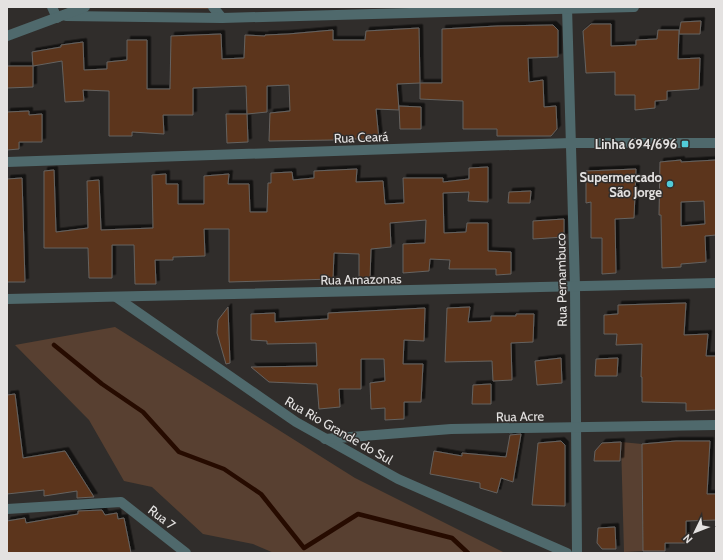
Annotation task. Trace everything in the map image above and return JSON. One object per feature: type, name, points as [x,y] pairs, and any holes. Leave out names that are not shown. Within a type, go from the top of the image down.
[{"type":"street","points":[[52,7],[61,17],[222,18],[634,7]]},
{"type":"street","points":[[7,36],[85,7]]},
{"type":"street","points":[[213,7],[222,18]]},
{"type":"street","name":"Rua Pernambuco","points":[[567,8],[575,287],[577,553]]},
{"type":"street","name":"Rua Ceará","points":[[7,162],[571,143],[716,143]]},
{"type":"street","name":"Rua Amazonas","points":[[7,299],[716,283]]},
{"type":"street","name":"Rua Rio Grande do Sul","points":[[116,297],[296,422],[325,439],[398,479],[567,553]]},
{"type":"street","name":"Rua Acre","points":[[325,439],[451,429],[716,425]]},
{"type":"street","name":"Rua 7","points":[[7,509],[121,502],[186,553]]},
{"type":"shaded area","points":[[209,7],[211,9],[93,8]]},
{"type":"shaded area","points":[[115,327],[355,478],[505,553],[274,553],[253,544],[203,534],[152,487],[124,481],[89,420],[15,345]]},
{"type":"shaded area","points":[[621,442],[642,444],[643,551],[624,552]]},
{"type":"building","points":[[701,21],[700,34],[679,34],[681,22]]},
{"type":"building","points":[[591,24],[611,24],[611,46],[636,45],[636,40],[657,39],[658,30],[679,30],[678,59],[700,58],[699,89],[667,91],[667,100],[655,101],[655,108],[635,110],[635,95],[615,95],[615,72],[586,73],[583,31]]},
{"type":"building","points":[[553,25],[558,30],[558,57],[528,58],[529,82],[543,80],[544,107],[556,106],[557,129],[551,136],[497,136],[497,129],[463,129],[463,101],[420,99],[420,83],[442,83],[442,29]]},
{"type":"building","points":[[419,28],[420,83],[397,84],[399,110],[376,109],[379,140],[334,138],[334,140],[269,141],[270,113],[290,111],[289,85],[267,86],[267,112],[247,114],[246,86],[193,88],[193,115],[163,115],[164,134],[132,132],[132,136],[109,136],[109,91],[83,90],[84,101],[65,102],[62,61],[33,66],[32,52],[61,47],[61,45],[83,42],[84,70],[107,69],[107,62],[127,60],[127,40],[147,40],[147,89],[170,89],[171,36],[221,34],[222,59],[244,58],[245,35],[265,36],[333,30],[333,40],[365,40],[366,31]]},
{"type":"building","points":[[7,66],[33,66],[33,87],[7,88]]},
{"type":"building","points":[[399,106],[421,107],[421,129],[400,129]]},
{"type":"building","points":[[29,111],[29,115],[42,114],[42,142],[19,142],[19,149],[7,150],[7,112]]},
{"type":"building","points":[[226,114],[247,114],[248,142],[227,143]]},
{"type":"building","points":[[681,160],[681,162],[716,160],[716,235],[705,236],[706,262],[681,264],[681,267],[662,268],[661,215],[659,215],[660,162]],"holes":[[[704,201],[705,224],[681,226],[681,202]]]},
{"type":"building","points":[[488,167],[488,202],[468,201],[469,192],[443,193],[444,233],[466,232],[467,223],[488,223],[488,251],[511,252],[511,274],[496,275],[496,269],[449,269],[450,260],[430,259],[429,271],[403,273],[403,244],[425,243],[426,220],[390,223],[391,247],[371,249],[370,279],[359,279],[359,254],[334,253],[333,279],[229,282],[229,229],[204,229],[205,256],[173,257],[173,260],[155,260],[156,284],[135,284],[134,245],[112,245],[112,278],[89,278],[88,248],[44,248],[44,171],[54,170],[56,232],[88,228],[87,181],[99,180],[101,230],[153,228],[152,175],[166,174],[166,184],[178,184],[178,204],[204,204],[204,176],[229,174],[228,184],[249,184],[250,212],[267,212],[268,183],[271,183],[271,173],[292,172],[293,180],[314,178],[314,171],[357,169],[356,182],[383,181],[385,204],[404,203],[403,178],[443,178],[443,182],[469,179],[469,168]]},
{"type":"building","points":[[636,169],[634,218],[615,219],[616,273],[602,274],[602,238],[591,238],[591,202],[586,203],[586,171]]},
{"type":"building","points":[[22,178],[25,282],[7,282],[7,179]]},
{"type":"building","points":[[531,191],[530,203],[508,203],[509,192]]},
{"type":"building","points":[[564,219],[564,237],[533,239],[533,221]]},
{"type":"building","points":[[686,303],[684,335],[708,334],[706,356],[716,356],[716,410],[686,411],[686,403],[642,402],[642,344],[616,345],[617,334],[604,334],[604,315],[618,314],[618,305]]},
{"type":"building","points":[[228,307],[230,363],[226,364],[217,333],[218,320]]},
{"type":"building","points":[[470,307],[468,322],[491,321],[491,316],[534,314],[533,342],[511,343],[512,380],[493,381],[492,361],[445,362],[447,308]]},
{"type":"building","points":[[425,308],[424,341],[404,340],[403,364],[423,364],[421,402],[404,402],[404,419],[385,420],[385,408],[371,409],[370,383],[385,381],[384,359],[361,359],[361,389],[339,389],[340,407],[319,409],[317,384],[269,382],[251,367],[317,366],[316,343],[267,344],[267,341],[251,340],[251,314],[275,313],[275,322],[328,319],[328,313]]},
{"type":"building","points":[[561,358],[562,383],[537,385],[535,361]]},
{"type":"building","points":[[618,358],[617,376],[595,376],[596,359]]},
{"type":"building","points":[[491,384],[491,404],[472,404],[473,385]]},
{"type":"building","points":[[15,394],[23,458],[65,451],[94,497],[77,498],[77,491],[44,496],[44,490],[7,494],[7,395]]},
{"type":"building","points":[[521,434],[513,482],[501,478],[497,493],[480,488],[480,483],[430,474],[434,451],[462,456],[462,453],[506,457],[510,435]]},
{"type":"building","points":[[561,441],[565,445],[565,506],[532,505],[538,443]]},
{"type":"building","points":[[676,441],[710,441],[707,494],[716,494],[716,520],[686,521],[686,543],[665,543],[665,551],[643,551],[642,444]]},
{"type":"building","points":[[621,442],[620,461],[594,461],[595,451],[602,443]]},
{"type":"building","points":[[102,510],[105,515],[117,513],[118,519],[124,518],[131,553],[7,553],[7,521],[25,518],[26,523],[78,514],[78,511]]},
{"type":"building","points":[[615,527],[616,549],[602,549],[597,543],[598,528]]},
{"type":"waterway","points":[[54,345],[102,384],[143,412],[179,452],[224,469],[261,494],[304,548],[358,514],[452,538],[468,553]]},
{"type":"place","name":"Linha 694/696","points":[[685,144]]},
{"type":"place","name":"Supermercado São Jorge","points":[[670,184]]}]
